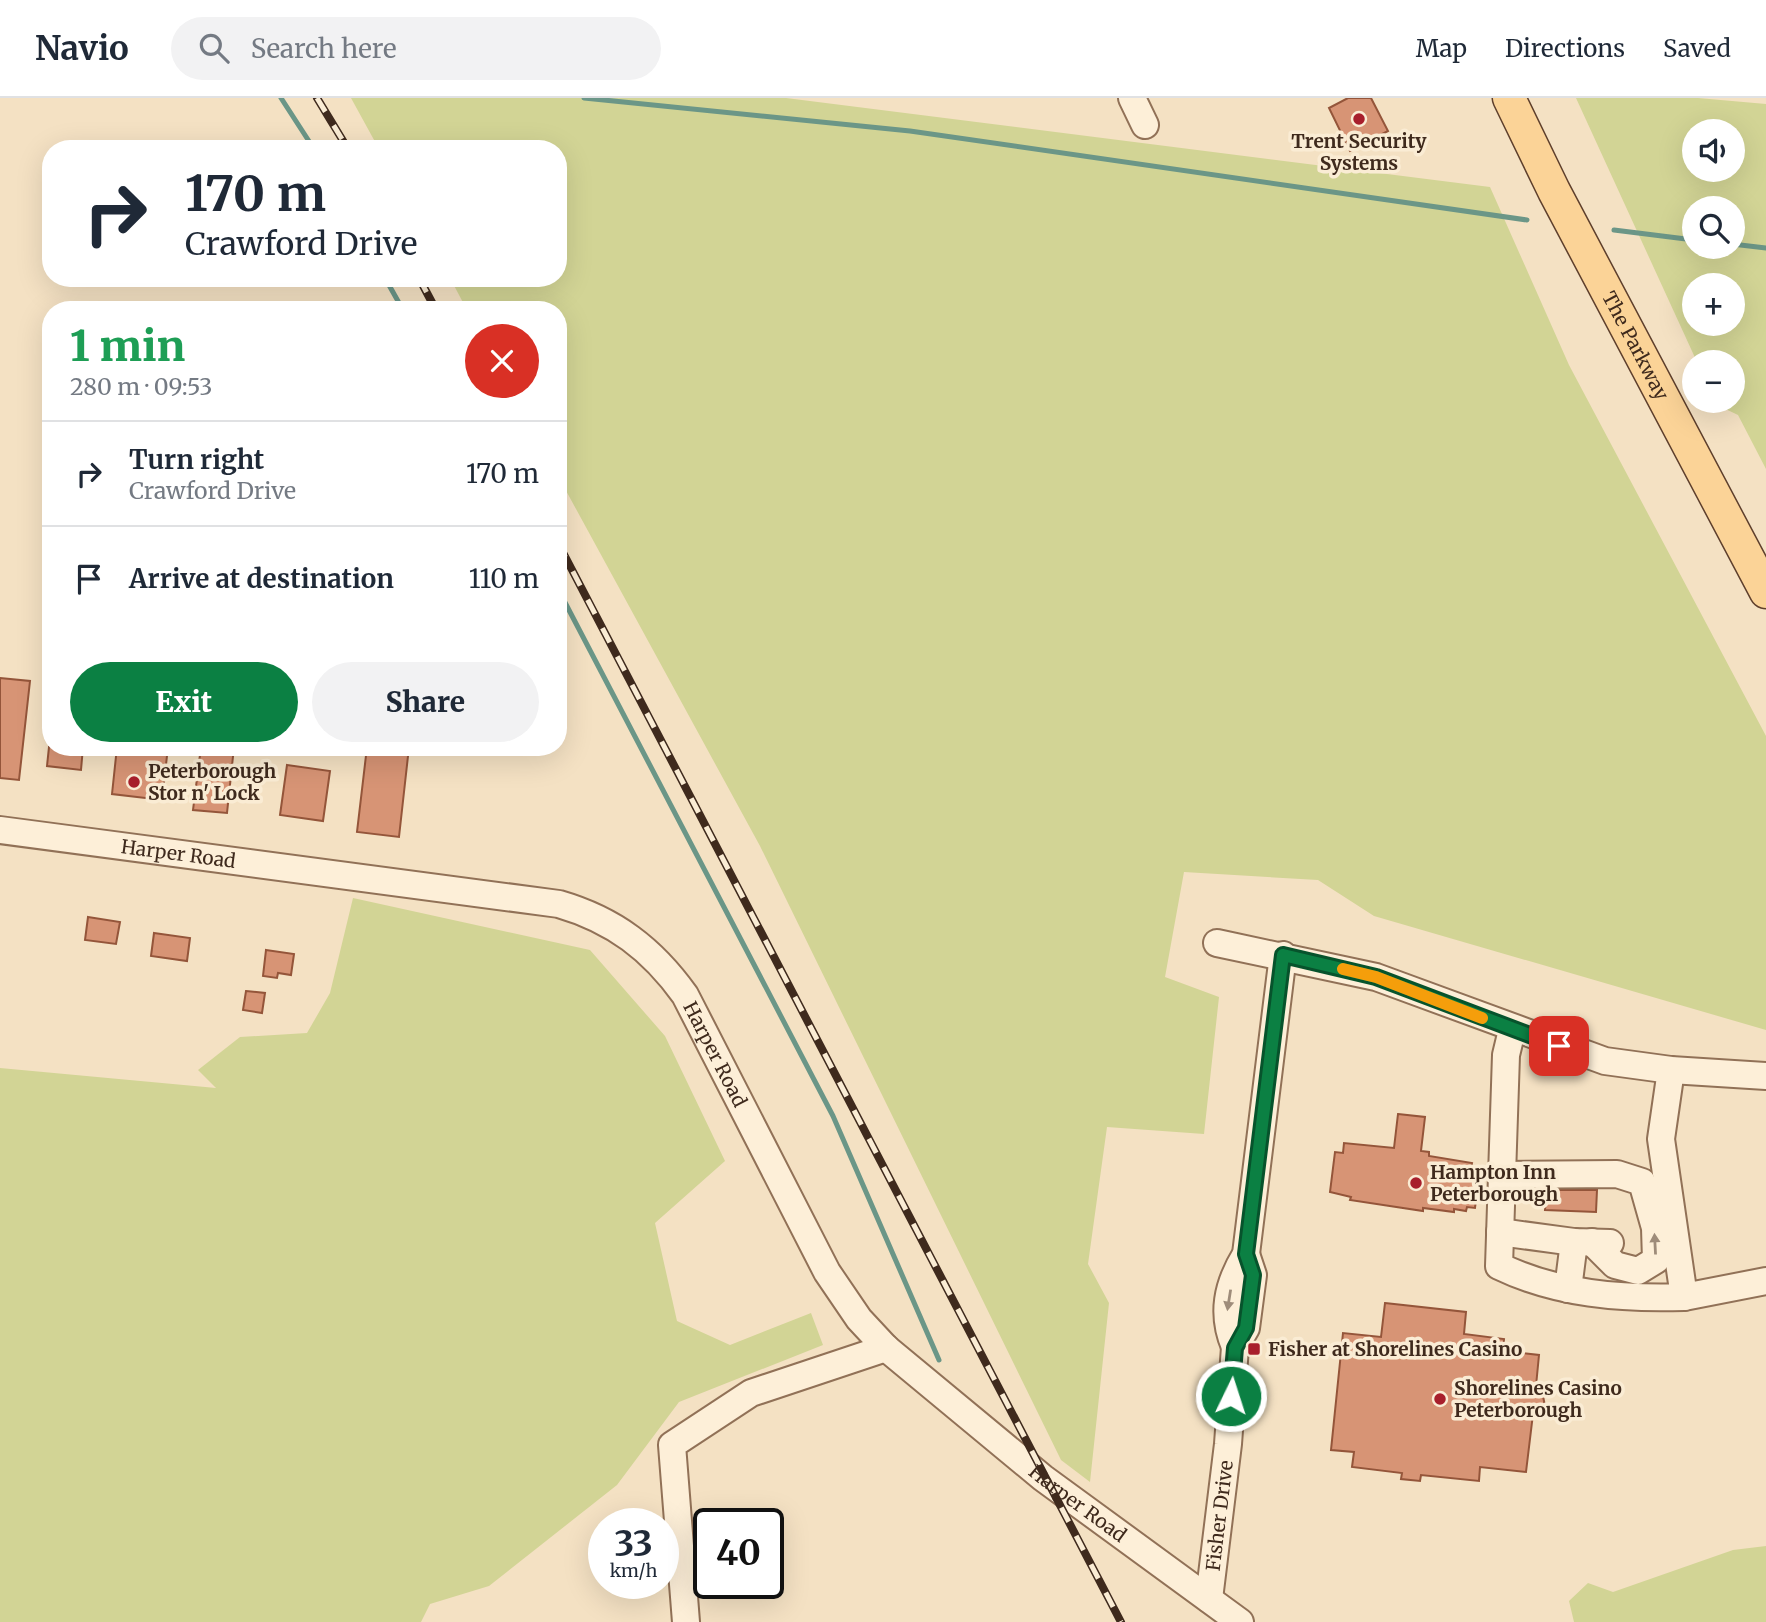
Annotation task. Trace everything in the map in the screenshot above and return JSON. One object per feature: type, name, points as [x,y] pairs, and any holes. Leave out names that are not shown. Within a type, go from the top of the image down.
[{"type":"main road","name":"The Parkway","points":[[1509,98],[1554,191],[1766,592]]},
{"type":"street","points":[[1132,98],[1144,125]]},
{"type":"street","name":"Harper Road","points":[[0,830],[559,904],[592,915],[624,931],[667,969],[685,995],[827,1272],[859,1319],[886,1348],[1043,1478],[1240,1622]]},
{"type":"street","points":[[1217,943],[1376,977],[1512,1030],[1605,1061],[1671,1070],[1766,1076]]},
{"type":"street","name":"Fisher Drive","points":[[1209,1599],[1228,1444],[1235,1348],[1246,1328],[1253,1275],[1246,1254],[1283,955]]},
{"type":"street","points":[[1512,1030],[1506,1055],[1499,1266],[1522,1277],[1568,1289],[1636,1299],[1684,1297],[1766,1281]]},
{"type":"street","points":[[1671,1070],[1661,1139],[1684,1297]]},
{"type":"street","points":[[1500,1232],[1595,1242],[1615,1265],[1638,1271],[1656,1260],[1655,1228],[1642,1182],[1616,1174],[1502,1175]]},
{"type":"street","points":[[1568,1289],[1595,1242]]},
{"type":"street","points":[[685,1622],[672,1445],[751,1393],[886,1348]]},
{"type":"green space","points":[[351,98],[786,98],[1490,187],[1569,365],[1766,736],[1766,1030],[1374,916],[1318,880],[1184,872],[1165,977],[1219,997],[1204,1134],[1107,1127],[1088,1264],[1109,1303],[1090,1482],[1061,1460],[760,846],[567,492],[567,301],[462,301],[455,287],[567,287],[567,140],[374,140]]},
{"type":"green space","points":[[1576,98],[1698,98],[1766,104],[1766,469],[1738,415],[1734,413],[1745,413],[1745,350],[1692,350],[1685,336],[1745,336],[1745,273],[1682,273],[1682,329]]},
{"type":"green space","points":[[353,898],[590,950],[665,1036],[725,1161],[655,1223],[677,1321],[730,1345],[811,1313],[823,1345],[679,1402],[617,1485],[489,1586],[430,1604],[421,1622],[0,1622],[0,1068],[216,1088],[198,1070],[240,1037],[307,1033],[330,993]]},
{"type":"green space","points":[[1766,1546],[1766,1622],[1574,1622],[1569,1601],[1588,1583],[1613,1592],[1733,1550]]},
{"type":"building","points":[[1348,98],[1371,98],[1388,131],[1350,151],[1329,108]]},
{"type":"building","points":[[0,678],[30,681],[19,780],[0,778]]},
{"type":"building","points":[[48,756],[82,756],[81,770],[47,766]]},
{"type":"building","points":[[116,756],[167,756],[162,800],[112,794]]},
{"type":"building","points":[[200,756],[233,756],[227,813],[193,810]]},
{"type":"building","points":[[366,756],[408,756],[399,837],[357,832]]},
{"type":"building","points":[[287,765],[330,771],[323,821],[280,815]]},
{"type":"building","points":[[88,917],[120,922],[116,944],[85,940]]},
{"type":"building","points":[[154,933],[190,938],[187,961],[151,956]]},
{"type":"building","points":[[266,950],[294,954],[291,975],[278,973],[277,978],[263,976]]},
{"type":"building","points":[[246,991],[265,993],[262,1013],[243,1010]]},
{"type":"building","points":[[1398,1114],[1425,1117],[1421,1151],[1429,1152],[1429,1156],[1472,1163],[1471,1168],[1480,1169],[1475,1208],[1467,1207],[1466,1211],[1454,1209],[1454,1212],[1423,1208],[1423,1211],[1350,1200],[1351,1197],[1330,1192],[1335,1152],[1343,1153],[1344,1143],[1394,1148]]},
{"type":"building","points":[[1536,1190],[1597,1190],[1596,1212],[1545,1210],[1546,1198],[1536,1198]]},
{"type":"building","name":"Shorelines Casino Peterborough","points":[[1385,1303],[1466,1312],[1464,1334],[1504,1339],[1503,1351],[1539,1355],[1536,1386],[1541,1386],[1546,1411],[1533,1414],[1526,1472],[1480,1467],[1479,1481],[1421,1475],[1420,1481],[1401,1479],[1402,1473],[1352,1467],[1354,1452],[1331,1450],[1343,1333],[1381,1337]]},
{"type":"waterway","points":[[281,98],[308,140]]},
{"type":"waterway","points":[[584,98],[910,131],[1527,220]]},
{"type":"waterway","points":[[1614,230],[1682,238]]},
{"type":"waterway","points":[[1745,246],[1766,248]]},
{"type":"waterway","points":[[390,287],[398,301]]},
{"type":"waterway","points":[[567,606],[833,1116],[939,1360]]},
{"type":"railway","points":[[317,98],[343,140]]},
{"type":"railway","points":[[424,287],[431,301]]},
{"type":"railway","points":[[567,560],[1121,1622]]},
{"type":"slow traffic","points":[[1343,969],[1376,977],[1482,1018]]},
{"type":"place","name":"Trent Security Systems","points":[[1359,119]]},
{"type":"place","name":"Peterborough Stor n' Lock","points":[[134,782]]},
{"type":"place","name":"Hampton Inn Peterborough","points":[[1416,1183]]},
{"type":"place","name":"Fisher at Shorelines Casino","points":[[1254,1349]]},
{"type":"place","name":"Shorelines Casino Peterborough","points":[[1440,1399]]},
{"type":"route","points":[[1231,1396],[1235,1348],[1246,1328],[1253,1275],[1246,1254],[1283,955],[1376,977],[1559,1046]]}]
